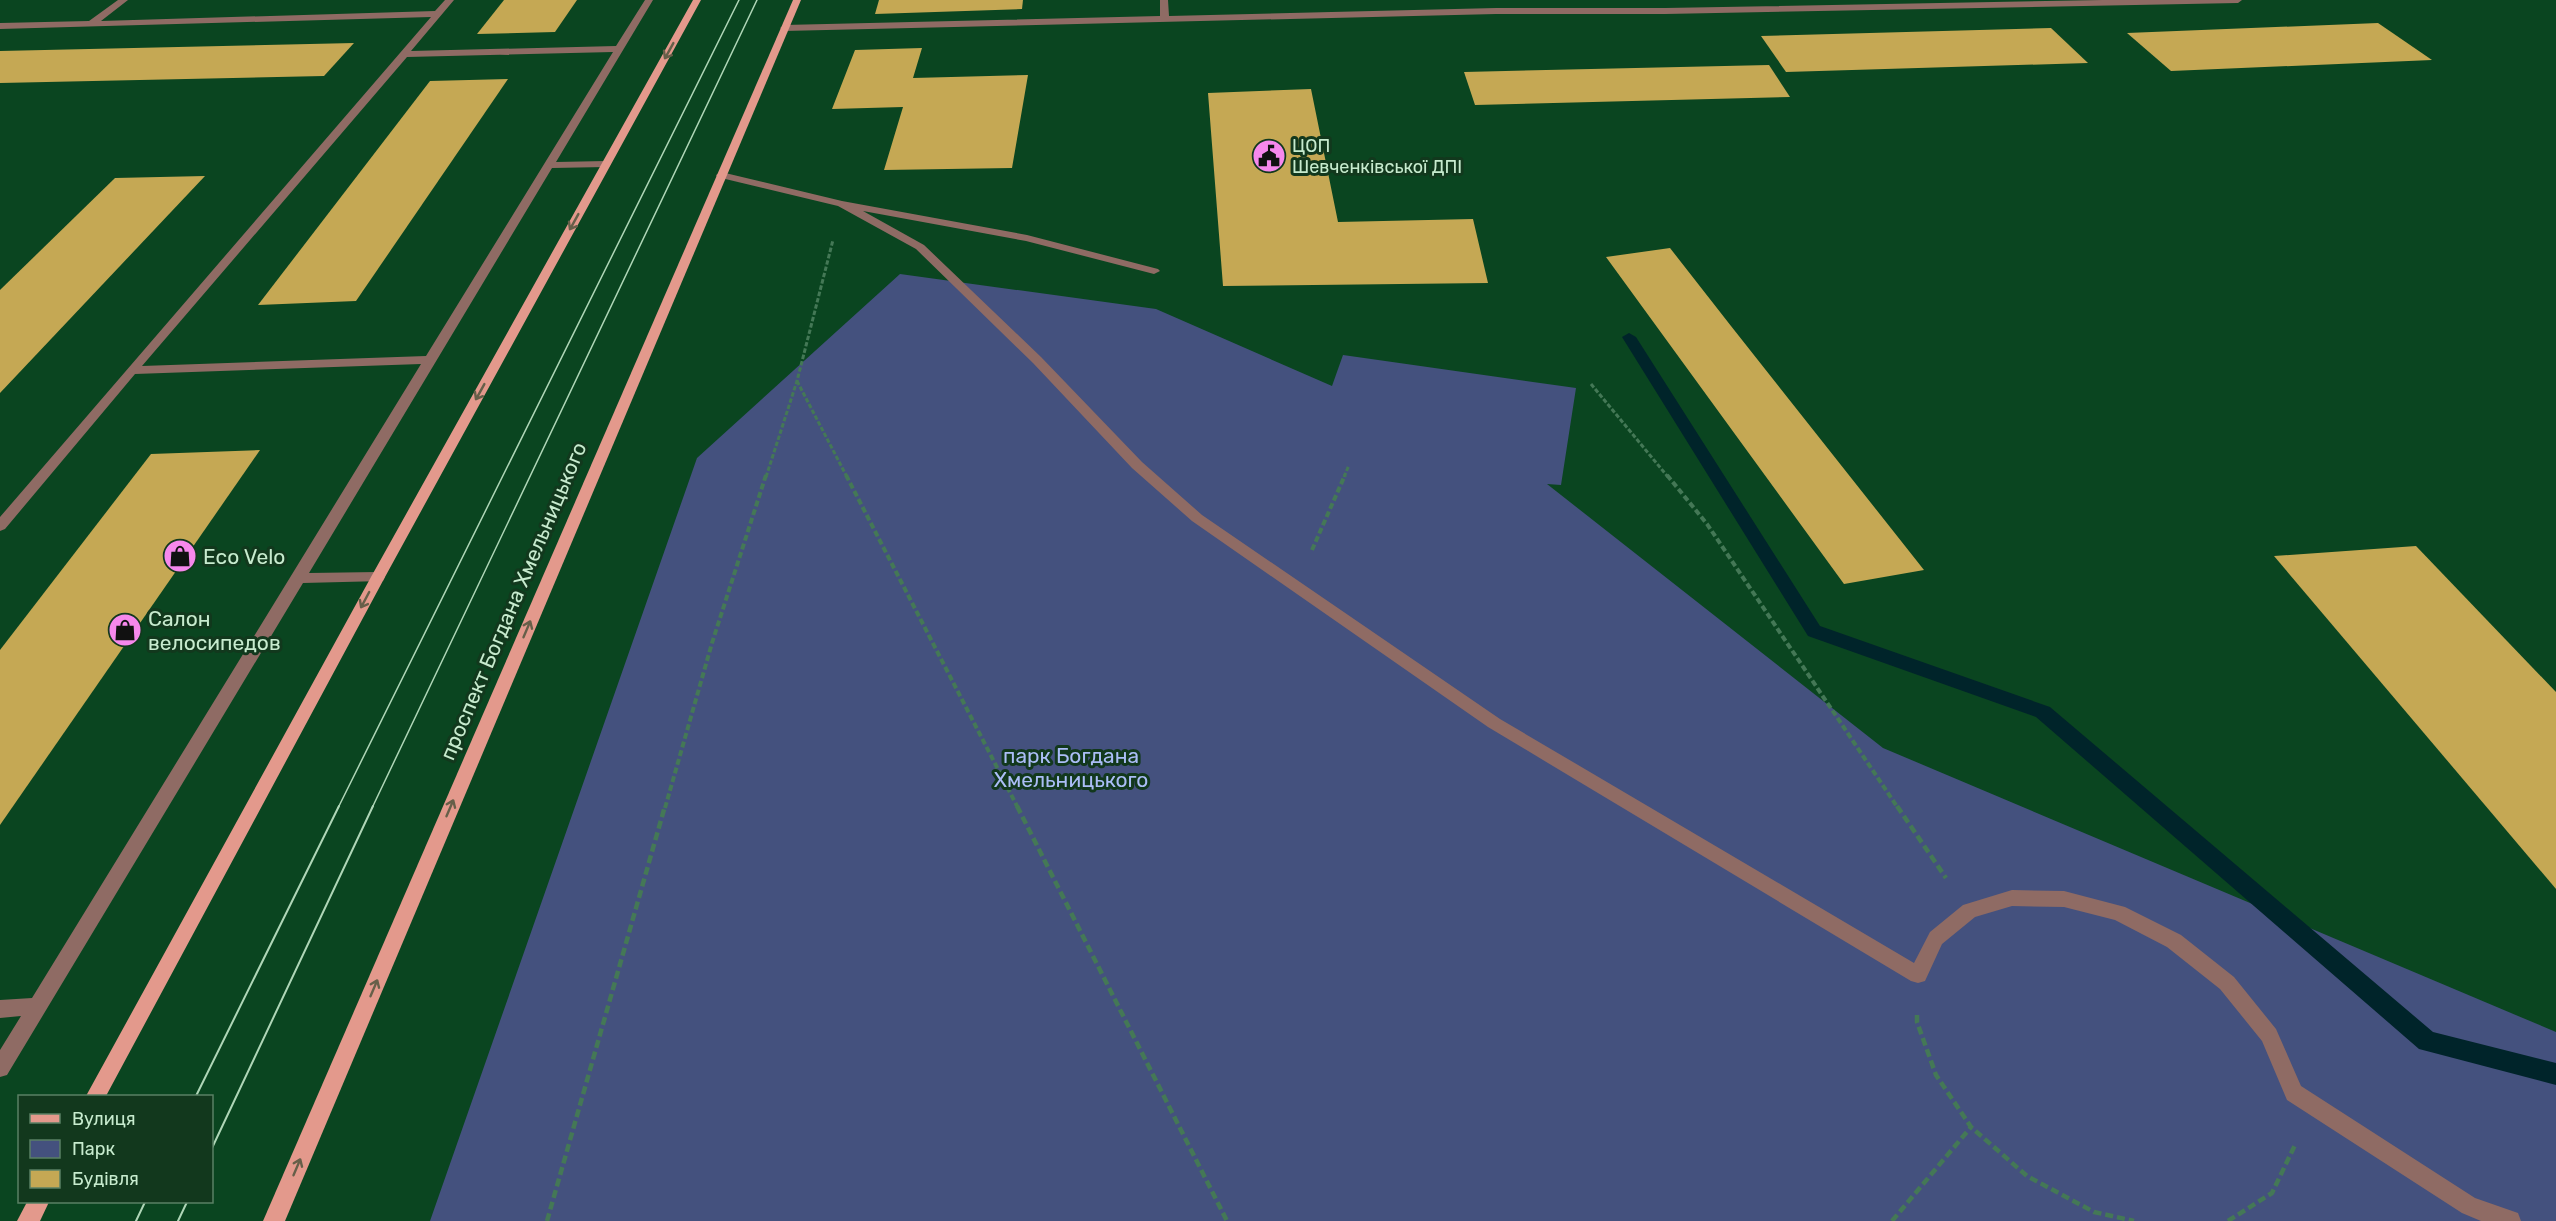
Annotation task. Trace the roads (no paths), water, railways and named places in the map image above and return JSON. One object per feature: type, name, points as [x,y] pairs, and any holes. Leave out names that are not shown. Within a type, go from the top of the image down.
[{"type":"main road","points":[[97,1095],[378,577],[697,0]]},
{"type":"main road","name":"проспект Богдана Хмельницького","points":[[274,1221],[797,0]]},
{"type":"main road","points":[[28,1221],[38,1203]]},
{"type":"street","points":[[91,24],[124,0]]},
{"type":"street","points":[[0,526],[131,370],[450,0]]},
{"type":"street","points":[[0,1068],[649,0]]},
{"type":"street","points":[[1164,0],[1165,19]]},
{"type":"street","points":[[1658,0],[1665,11]]},
{"type":"street","points":[[784,28],[1496,11],[1665,11],[2238,0]]},
{"type":"street","points":[[0,26],[438,14]]},
{"type":"street","points":[[404,54],[620,49]]},
{"type":"street","points":[[548,165],[606,164]]},
{"type":"street","points":[[721,175],[842,204],[1027,238],[1154,271]]},
{"type":"street","points":[[842,204],[920,247],[1037,360],[1137,465],[1197,518],[1494,723],[1918,975],[1936,938],[1969,911],[2012,898],[2064,899],[2119,913],[2174,941],[2227,983],[2270,1035],[2294,1093],[2469,1206],[2510,1221]]},
{"type":"street","points":[[131,370],[431,360]]},
{"type":"street","points":[[298,578],[378,577]]},
{"type":"street","points":[[0,1009],[37,1006]]},
{"type":"waterway","points":[[1629,337],[1814,631],[2043,712],[2427,1041],[2556,1074]]},
{"type":"tram line","points":[[338,808],[739,0]]},
{"type":"tram line","points":[[372,808],[757,0]]},
{"type":"tram line","points":[[196,1095],[339,806]]},
{"type":"tram line","points":[[213,1146],[373,806]]},
{"type":"tram line","points":[[136,1221],[145,1203]]},
{"type":"tram line","points":[[178,1221],[187,1203]]},
{"type":"place","name":"ЦОП Шевченківської ДПІ","points":[[1269,156]]},
{"type":"place","name":"Eco Velo","points":[[180,556]]},
{"type":"place","name":"Салон велосипедов","points":[[125,630]]},
{"type":"park label","name":"парк Богдана Хмельницького","points":[[1071,767]]}]
